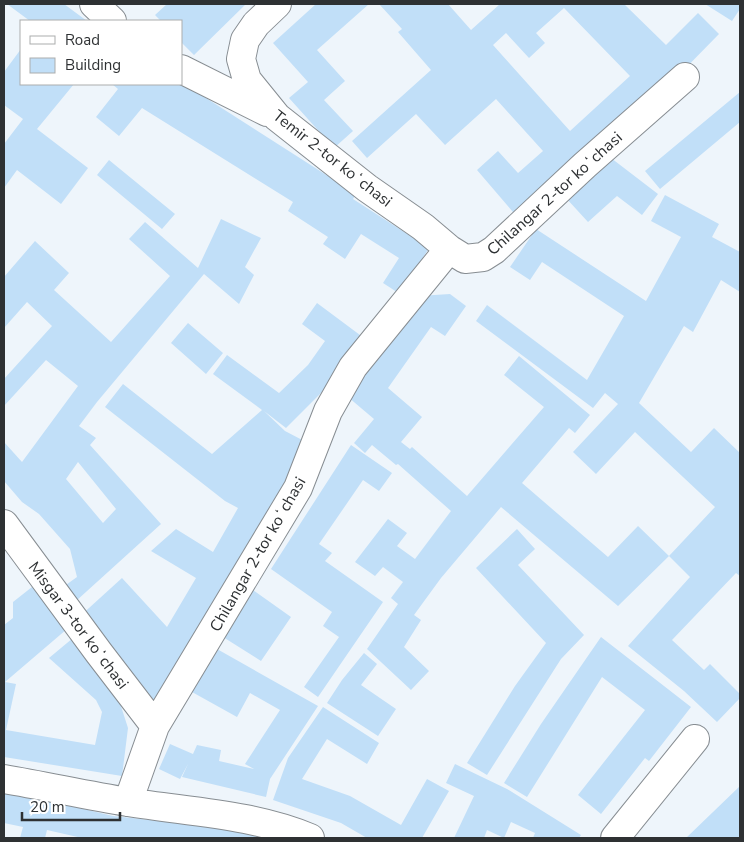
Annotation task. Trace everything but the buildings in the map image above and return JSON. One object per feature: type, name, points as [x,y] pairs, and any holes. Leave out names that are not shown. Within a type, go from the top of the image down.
[{"type":"street","points":[[94,4],[111,20]]},
{"type":"street","name":"Temir 2-tor koʻchasi","points":[[277,4],[256,24],[245,40],[241,58],[247,80],[277,117],[367,188],[423,227],[448,249]]},
{"type":"street","points":[[182,70],[277,117]]},
{"type":"street","name":"Chilangar 2-tor koʻchasi","points":[[128,802],[155,726],[298,488],[328,411],[353,367],[448,249],[465,259],[483,257],[494,250],[585,165],[685,77]]},
{"type":"street","name":"Misgar 3-tor koʻchasi","points":[[4,524],[155,726]]},
{"type":"street","points":[[615,838],[695,739]]},
{"type":"street","points":[[4,779],[128,802],[234,816],[310,838]]}]
